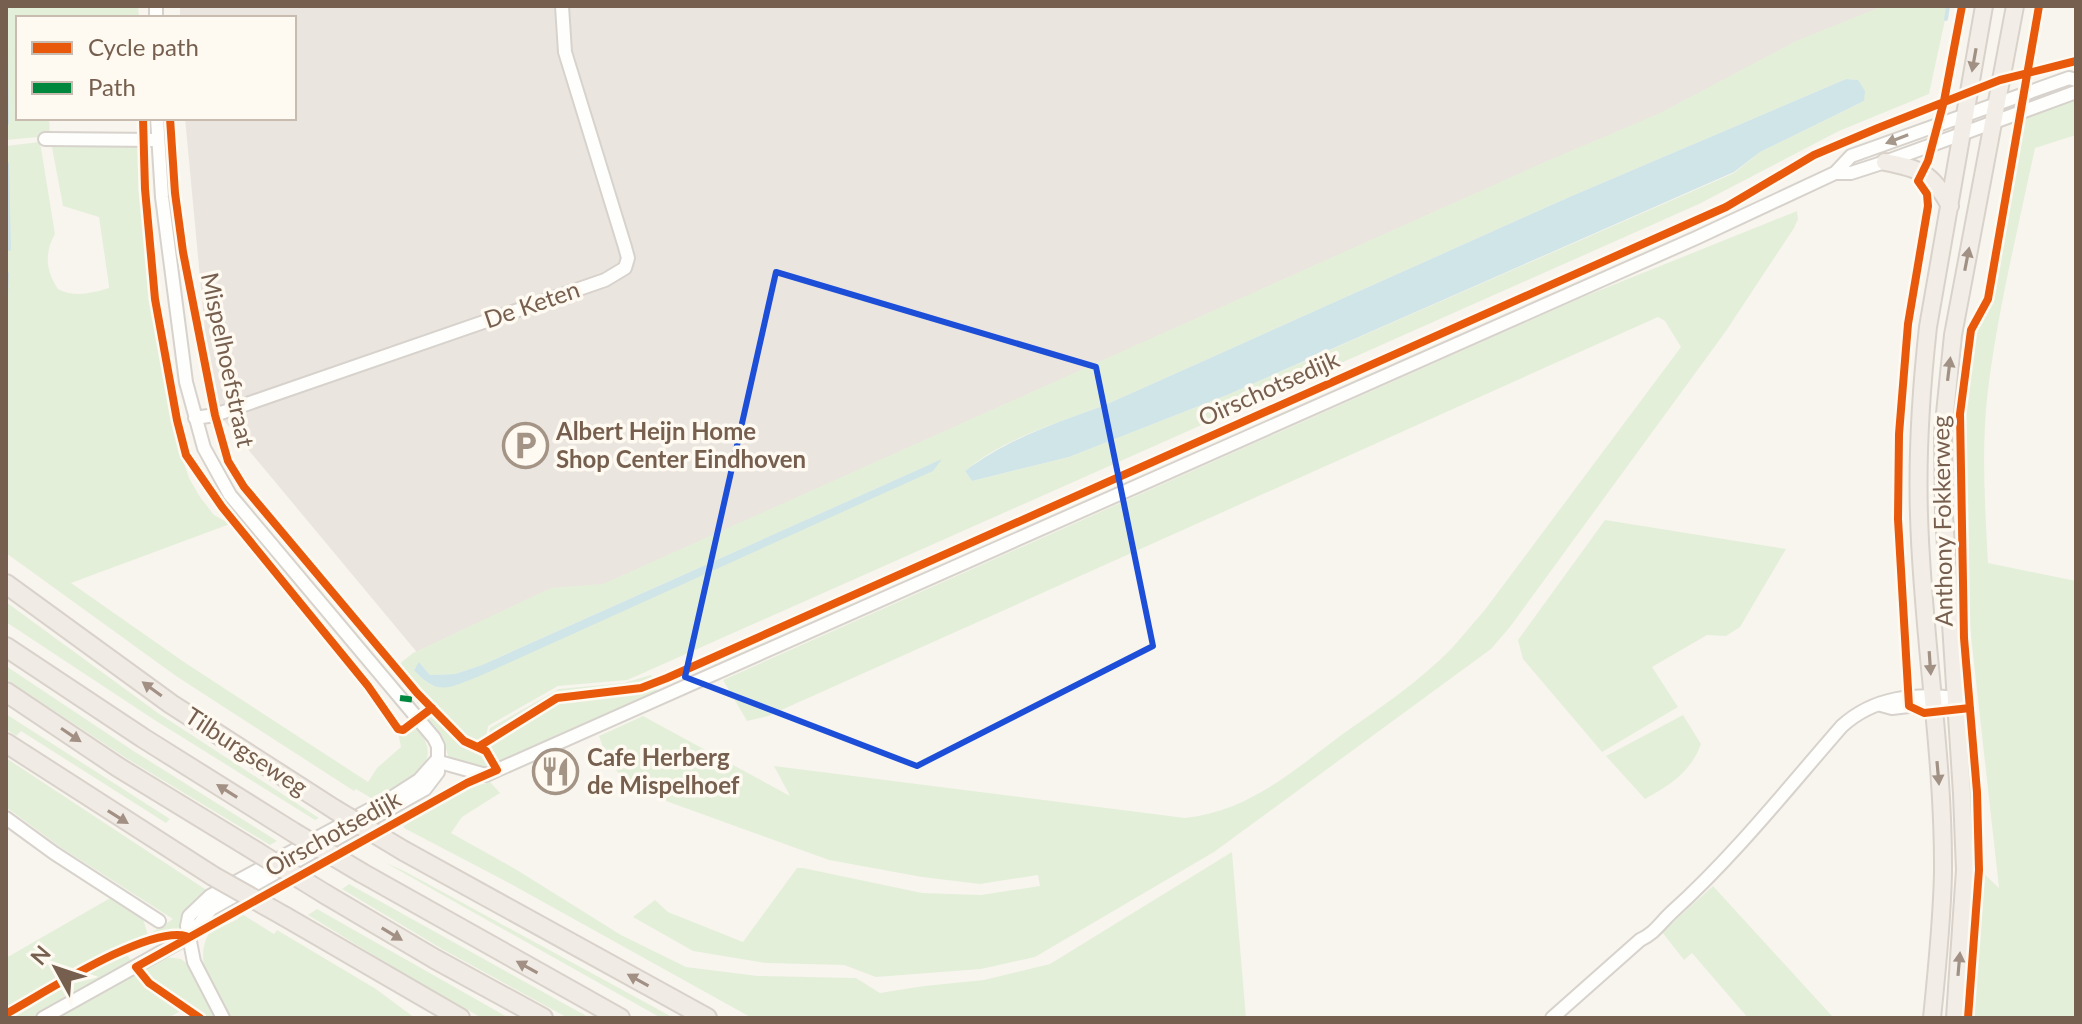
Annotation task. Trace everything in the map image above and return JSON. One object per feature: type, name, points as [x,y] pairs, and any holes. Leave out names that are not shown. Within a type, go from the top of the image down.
[{"type":"highway","name":"Tilburgseweg","points":[[6,584],[171,704],[334,809],[404,851],[707,1018]]},
{"type":"highway","name":"Tilburgseweg","points":[[6,647],[293,832],[455,928],[620,1018]]},
{"type":"highway","points":[[6,692],[118,767],[325,894],[543,1018]]},
{"type":"highway","points":[[6,743],[213,876],[460,1018]]},
{"type":"main road","name":"Anthony Fokkerweg","points":[[1932,1018],[1943,872],[1919,518],[1919,432],[1928,327],[1984,6]]},
{"type":"main road","name":"Anthony Fokkerweg","points":[[1955,1018],[1965,870],[1944,516],[1943,433],[1953,335],[2015,6]]},
{"type":"main road","points":[[1885,162],[1923,172],[1938,186],[1950,206]]},
{"type":"street","name":"De Keten","points":[[195,418],[215,415],[605,280],[625,268],[628,258],[565,52],[562,6]]},
{"type":"street","name":"Oirschotsedijk","points":[[190,936],[187,926],[189,916],[210,896],[391,798],[419,780],[436,761],[486,775],[1696,238],[1835,173],[1851,156],[2069,78],[2076,80]]},
{"type":"street","name":"Oirschotsedijk","points":[[1835,173],[1851,173],[1885,162],[2076,92]]},
{"type":"street","name":"Mispelhoefstraat","points":[[157,120],[162,197],[186,382],[204,448],[230,495],[434,738],[438,746],[436,761]]},
{"type":"street","points":[[45,139],[157,140]]},
{"type":"street","points":[[1552,1018],[1640,940],[1654,934],[1661,921],[1710,878],[1842,726],[1862,710],[1893,699],[1957,698]]},
{"type":"street","points":[[6,818],[159,921]]},
{"type":"street","points":[[43,1018],[190,936],[194,962],[223,1018]]},
{"type":"highlighted area","points":[[776,272],[1096,367],[1153,646],[917,766],[685,677]]},
{"type":"shaded area","points":[[180,6],[1903,6],[430,668],[212,406],[185,120],[296,120],[296,16],[180,16]]},
{"type":"shaded area","points":[[1846,79],[1858,80],[1865,91],[1864,101],[1760,152],[1734,172],[1227,395],[1069,457],[972,481],[965,471],[1032,433],[1105,405],[1567,198]]},
{"type":"shaded area","points":[[942,459],[933,471],[482,675],[445,688],[431,684],[414,670],[419,662],[430,675],[455,674],[482,665]]},
{"type":"green space","points":[[6,6],[138,6],[139,16],[16,16],[16,120],[49,120],[50,136],[6,140]]},
{"type":"green space","points":[[1883,6],[1948,6],[1929,94],[1839,131],[1699,204],[627,680],[558,686],[488,726],[486,737],[475,744],[465,738],[398,665],[413,653],[551,588],[603,584],[1660,113],[1796,41]],"holes":[[[1846,79],[1858,80],[1864,101],[1760,152],[1734,173],[1227,395],[1069,457],[972,481],[965,471],[1014,440],[1105,405],[1567,198]],[[940,460],[456,685],[432,685],[414,669],[420,663],[430,675],[455,674],[482,665]]]},
{"type":"green space","points":[[2076,96],[2076,135],[2035,148],[1997,329],[1988,390],[1984,455],[1988,563],[2076,581],[2076,1018],[1971,1018],[1981,871],[1999,888],[1964,573],[1964,410],[1973,332],[1991,299],[2024,116]]},
{"type":"green space","points":[[40,142],[55,234],[49,248],[49,269],[58,289],[77,294],[109,288],[99,217],[63,206],[51,142],[140,145],[157,337],[178,443],[189,478],[200,497],[214,515],[230,524],[71,583],[184,662],[368,782],[377,768],[401,747],[398,732],[403,733],[414,724],[423,737],[427,759],[415,776],[384,797],[381,793],[374,796],[376,801],[356,789],[354,791],[176,676],[6,553],[6,146]]},
{"type":"green space","points":[[1797,211],[1794,228],[1726,331],[1491,649],[1214,852],[1035,957],[981,969],[876,977],[844,965],[765,963],[693,951],[633,917],[655,900],[668,912],[743,942],[797,868],[922,893],[981,895],[1040,886],[1038,875],[980,884],[829,860],[644,793],[616,769],[599,736],[643,716],[790,796],[774,766],[1185,818],[1229,808],[1268,788],[1412,684],[1452,648],[1484,611],[1681,347],[1665,321],[1658,317],[768,716],[747,721],[723,680],[1578,299]]},
{"type":"green space","points":[[1605,520],[1786,549],[1740,627],[1726,636],[1707,635],[1652,667],[1678,707],[1602,752],[1523,659],[1518,640]]},
{"type":"green space","points":[[6,602],[158,713],[319,818],[315,820],[153,719],[6,622]]},
{"type":"green space","points":[[6,666],[277,841],[270,845],[126,758],[6,679]]},
{"type":"green space","points":[[651,675],[653,679],[625,689],[560,695],[489,735],[490,728],[559,689],[624,683]]},
{"type":"green space","points":[[656,684],[657,692],[498,762],[492,751],[482,745],[562,700],[626,694]]},
{"type":"green space","points":[[431,712],[463,745],[485,753],[492,765],[483,770],[449,759],[443,738],[424,716]]},
{"type":"green space","points":[[6,714],[170,819],[166,823],[21,731],[16,736],[6,729]]},
{"type":"green space","points":[[1683,715],[1701,744],[1697,754],[1679,777],[1645,799],[1606,756]]},
{"type":"green space","points":[[6,758],[208,891],[189,908],[180,931],[162,933],[117,950],[6,1011],[6,958],[112,897],[143,919],[148,935],[173,919],[60,847],[6,807]]},
{"type":"green space","points":[[490,782],[500,793],[462,817],[451,833],[621,935],[686,967],[758,976],[856,978],[880,993],[984,980],[1050,964],[1232,852],[1246,1018],[752,1018],[404,828],[403,824],[465,789]]},
{"type":"green space","points":[[386,863],[406,872],[674,1018],[661,1018]]},
{"type":"green space","points":[[349,884],[590,1018],[568,1018],[442,949],[342,889]]},
{"type":"green space","points":[[1713,886],[1837,1018],[1748,1018],[1692,953],[1684,960],[1662,932]]},
{"type":"green space","points":[[317,909],[509,1018],[482,1018],[419,983],[308,915]]},
{"type":"green space","points":[[242,914],[274,934],[277,930],[376,989],[415,1018],[229,1018],[207,977],[204,944],[209,933]]},
{"type":"green space","points":[[126,953],[132,962],[31,1018],[6,1018]]},
{"type":"green space","points":[[165,957],[181,959],[189,965],[216,1018],[203,1018],[194,1008],[145,975],[142,970]]},
{"type":"green space","points":[[135,973],[144,984],[184,1009],[168,1018],[54,1018]]},
{"type":"waterway","points":[[1946,19],[1948,6]]},
{"type":"waterway","points":[[6,50],[7,123]]},
{"type":"waterway","points":[[7,164],[9,249]]},
{"type":"waterway","points":[[6,297],[7,274]]},
{"type":"marked path","points":[[400,698],[425,701]]},
{"type":"cycle path","points":[[1962,6],[1944,101],[1928,161],[1918,181],[1927,194],[1928,206],[1908,324],[1899,434],[1898,519],[1909,706],[1924,713],[1970,708]]},
{"type":"cycle path","points":[[1968,1018],[1979,870],[1977,792],[1964,638],[1960,414],[1971,330],[1988,299],[2039,6]]},
{"type":"cycle path","points":[[478,747],[557,698],[641,688],[667,678],[1726,207],[1814,155],[2000,80],[2076,61]]},
{"type":"cycle path","points":[[143,120],[145,189],[155,299],[186,455],[222,507],[368,686],[398,729],[403,730],[432,708]]},
{"type":"cycle path","points":[[170,120],[183,252],[215,415],[228,461],[244,487],[417,693],[464,741],[486,751],[497,770],[467,783],[136,967],[149,983],[200,1018]]},
{"type":"cycle path","points":[[6,1014],[69,977],[122,951],[147,941],[186,936]]},
{"type":"place","name":"Albert Heijn Home Shop Center Eindhoven","points":[[525,446]]},
{"type":"place","name":"Cafe Herberg de Mispelhoef","points":[[556,772]]}]
